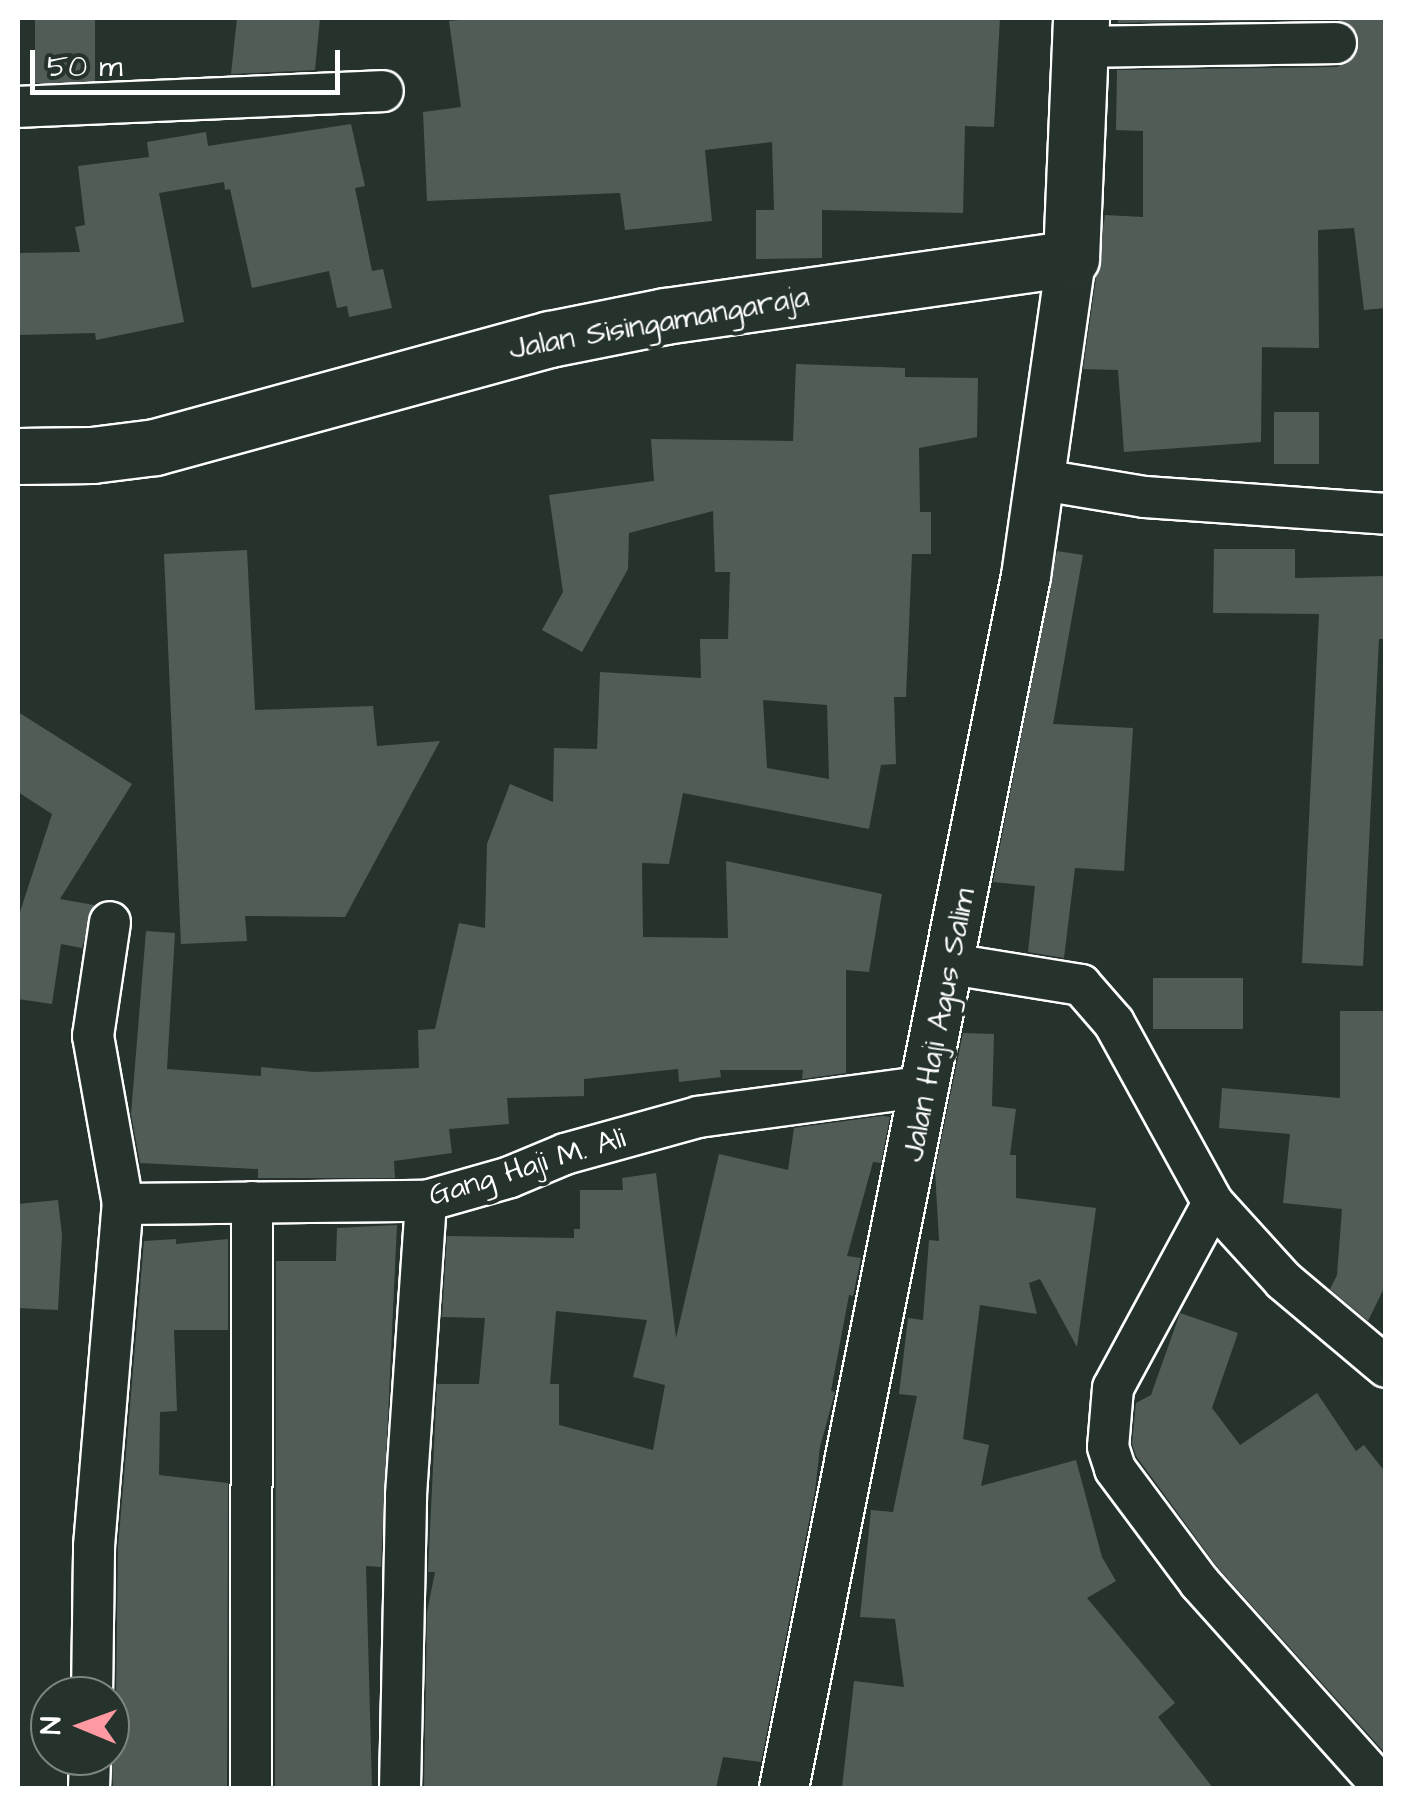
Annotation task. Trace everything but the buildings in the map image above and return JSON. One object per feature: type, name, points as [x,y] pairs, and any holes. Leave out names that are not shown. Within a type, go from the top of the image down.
[{"type":"main road","points":[[1072,258],[1081,32]]},
{"type":"main road","name":"Jalan Sisingamangaraja","points":[[18,456],[92,455],[155,447],[550,339],[665,316],[1072,258]]},
{"type":"street","points":[[1081,32],[1336,44]]},
{"type":"street","points":[[18,107],[383,91]]},
{"type":"street","name":"Jalan Haji Agus Salim","points":[[784,1788],[951,964],[1042,480],[1072,258]]},
{"type":"street","points":[[1042,480],[1145,497],[1386,514]]},
{"type":"street","points":[[92,1676],[94,1546],[123,1204],[93,1036],[110,922]]},
{"type":"street","points":[[951,964],[1081,985],[1114,1023],[1213,1204],[1284,1281],[1386,1367]]},
{"type":"street","name":"Gang Haji M. Ali","points":[[123,1204],[426,1201],[510,1178],[565,1154],[698,1117],[928,1086]]},
{"type":"street","points":[[400,1788],[406,1495],[426,1201]]},
{"type":"street","points":[[251,1788],[252,1202]]},
{"type":"street","points":[[1213,1204],[1113,1388],[1108,1447],[1116,1470],[1200,1583],[1384,1788]]}]
